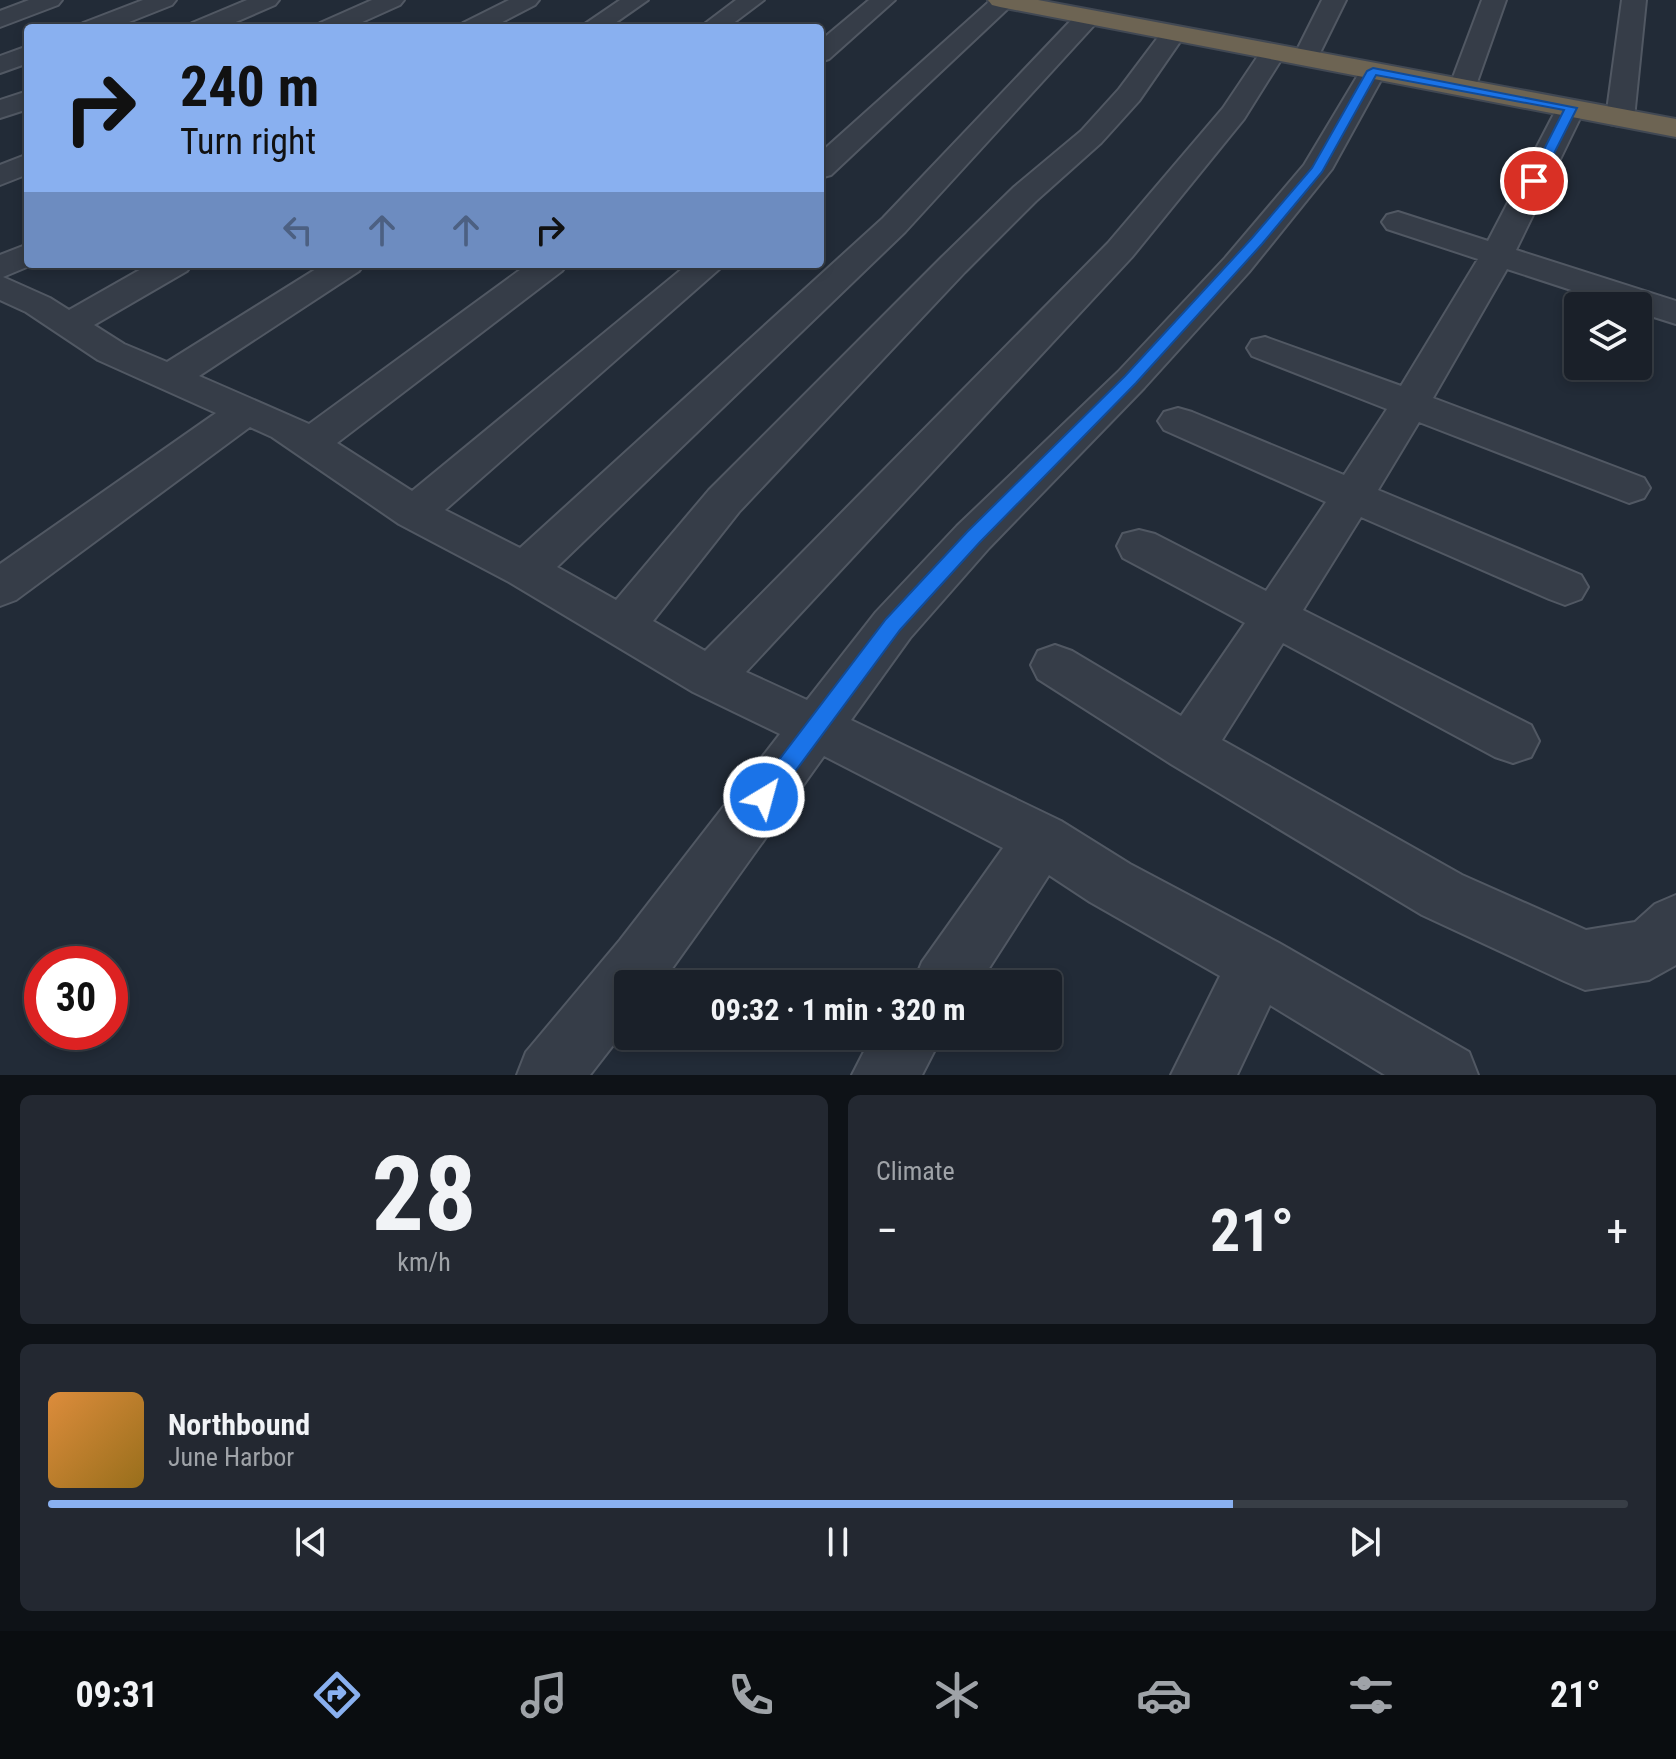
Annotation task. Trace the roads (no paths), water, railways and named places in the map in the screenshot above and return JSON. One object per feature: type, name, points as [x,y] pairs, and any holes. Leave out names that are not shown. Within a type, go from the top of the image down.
[{"type":"highway","points":[[1002,0],[1676,128]]},
{"type":"street","points":[[0,20],[50,0]]},
{"type":"street","points":[[102,24],[164,0]]},
{"type":"street","points":[[210,24],[267,0]]},
{"type":"street","points":[[338,24],[392,0]]},
{"type":"street","points":[[480,24],[527,0]]},
{"type":"street","points":[[597,24],[636,0]]},
{"type":"street","points":[[717,24],[752,0]]},
{"type":"street","points":[[824,51],[883,0]]},
{"type":"street","points":[[824,165],[1002,0]]},
{"type":"street","points":[[710,678],[1120,250],[1234,113],[1289,55],[1334,0]]},
{"type":"street","points":[[1462,88],[1494,0]]},
{"type":"street","points":[[1620,118],[1634,0]]},
{"type":"street","points":[[525,570],[894,225],[1088,17]]},
{"type":"street","points":[[622,626],[724,501],[994,224],[1091,137],[1129,95],[1174,33]]},
{"type":"street","points":[[0,65],[24,56]]},
{"type":"street","points":[[549,1075],[641,961],[903,614],[973,537],[1131,380],[1237,265],[1317,169],[1373,71]]},
{"type":"street","points":[[0,110],[24,101]]},
{"type":"street","points":[[1189,748],[1354,494],[1480,289],[1571,108]]},
{"type":"street","points":[[0,176],[24,165]]},
{"type":"street","points":[[1398,222],[1676,313]]},
{"type":"street","points":[[0,268],[24,256]]},
{"type":"street","points":[[26,310],[162,268]]},
{"type":"street","points":[[171,377],[341,268]]},
{"type":"street","points":[[309,444],[545,268]]},
{"type":"street","points":[[414,513],[703,268]]},
{"type":"street","points":[[26,310],[111,352],[286,428],[414,513],[525,570],[710,678],[1041,839],[1110,883],[1258,964],[1446,1075]]},
{"type":"street","points":[[1265,348],[1629,488]]},
{"type":"street","points":[[0,588],[247,410]]},
{"type":"street","points":[[1178,421],[1565,587]]},
{"type":"street","points":[[1139,546],[1513,741]]},
{"type":"street","points":[[1055,665],[1189,748],[1442,895],[1585,960],[1649,950],[1676,924]]},
{"type":"street","points":[[953,970],[1041,839]]},
{"type":"street","points":[[1203,1075],[1258,964]]},
{"type":"street","points":[[884,1075],[901,1050]]}]
